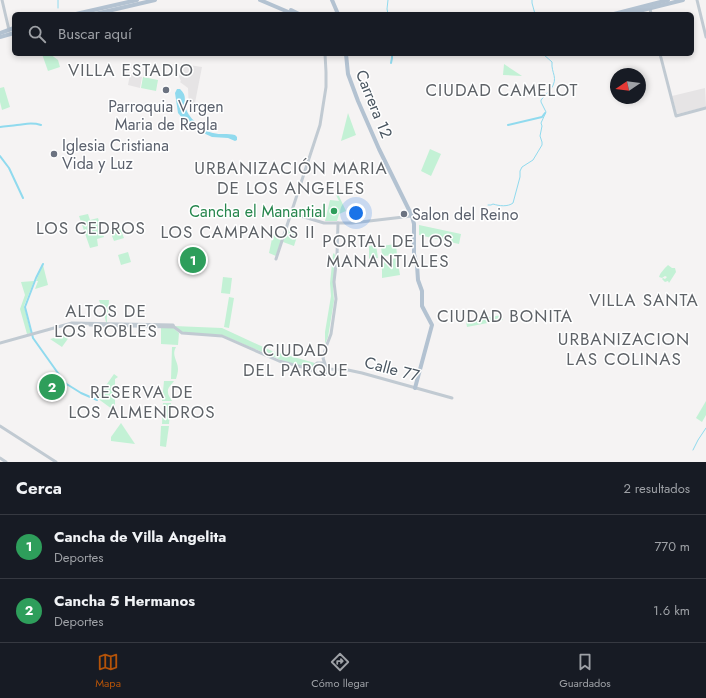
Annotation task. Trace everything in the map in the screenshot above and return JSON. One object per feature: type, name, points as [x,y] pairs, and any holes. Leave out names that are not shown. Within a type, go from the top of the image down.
[{"type":"main road","points":[[85,12],[136,0]]},
{"type":"main road","points":[[103,12],[152,0]]},
{"type":"main road","points":[[260,0],[294,12]]},
{"type":"main road","points":[[266,0],[290,12]]},
{"type":"main road","points":[[332,0],[337,12]]},
{"type":"main road","points":[[628,12],[668,0]]},
{"type":"main road","points":[[630,12],[683,0]]},
{"type":"main road","points":[[0,32],[12,29]]},
{"type":"main road","points":[[0,37],[12,34]]},
{"type":"main road","name":"Carrera 12","points":[[346,56],[348,74],[358,101],[379,149],[412,216],[414,224],[414,254],[417,265],[418,280],[422,291],[422,306],[432,324],[415,388]]},
{"type":"street","points":[[2,0],[9,30]]},
{"type":"street","points":[[697,0],[706,37]]},
{"type":"street","points":[[650,8],[651,12]]},
{"type":"street","points":[[276,259],[320,125],[326,87],[325,56]]},
{"type":"street","points":[[661,56],[676,116],[706,108]]},
{"type":"street","points":[[291,213],[322,223],[352,223],[412,216]]},
{"type":"street","points":[[314,372],[314,366],[323,358],[330,334],[336,299],[334,282],[338,223]]},
{"type":"street","points":[[0,344],[72,325],[174,326],[182,333],[222,336],[279,361],[310,370],[320,376],[327,372],[323,358]]},
{"type":"street","points":[[319,363],[325,365]]},
{"type":"street","name":"Calle 77","points":[[325,365],[330,369],[348,370],[452,398]]},
{"type":"street","points":[[0,426],[56,462]]},
{"type":"street","points":[[0,458],[6,462]]},
{"type":"shaded area","points":[[182,64],[202,67],[193,113],[189,111],[188,88],[180,82],[179,76],[182,69]]},
{"type":"shaded area","points":[[130,74],[142,77],[140,88],[128,85]]},
{"type":"shaded area","points":[[705,88],[706,107],[677,114],[672,96]]},
{"type":"green space","points":[[43,56],[53,56],[58,60],[60,67],[48,71]]},
{"type":"green space","points":[[504,64],[522,76],[503,75]]},
{"type":"green space","points":[[143,77],[158,80],[156,91],[141,88]]},
{"type":"green space","points":[[4,87],[10,107],[2,110],[0,102],[0,88]]},
{"type":"green space","points":[[348,113],[356,135],[341,141]]},
{"type":"green space","points":[[430,149],[441,154],[431,176],[421,171]]},
{"type":"green space","points":[[338,194],[346,211],[339,214],[337,221],[325,221],[330,200],[339,201],[336,195]]},
{"type":"green space","points":[[88,214],[90,220],[98,218],[104,237],[97,239],[98,246],[90,248],[79,216]]},
{"type":"green space","points":[[419,225],[461,234],[459,244],[419,235]]},
{"type":"green space","points":[[120,228],[124,238],[114,241],[110,231]]},
{"type":"green space","points":[[287,229],[298,233],[294,246],[283,242]]},
{"type":"green space","points":[[273,234],[283,236],[276,256],[269,253]]},
{"type":"green space","points":[[396,244],[397,255],[382,256],[381,246]]},
{"type":"green space","points":[[376,245],[378,258],[369,259],[369,246]]},
{"type":"green space","points":[[128,252],[131,262],[121,265],[118,255]]},
{"type":"green space","points":[[334,253],[336,259],[333,286],[334,301],[328,337],[325,344],[325,332],[331,296],[330,283]]},
{"type":"green space","points":[[397,258],[400,275],[382,278],[382,261]]},
{"type":"green space","points":[[43,265],[48,285],[35,289],[38,281],[36,281]]},
{"type":"green space","points":[[668,265],[675,268],[676,272],[669,283],[668,281],[665,282],[662,279],[667,277],[659,277],[661,272]]},
{"type":"green space","points":[[223,277],[232,278],[230,294],[221,293]]},
{"type":"green space","points":[[34,281],[24,306],[31,333],[27,334],[20,309],[25,295],[21,282]]},
{"type":"green space","points":[[229,297],[234,298],[229,328],[224,327]]},
{"type":"green space","points":[[99,300],[109,300],[107,323],[102,306]]},
{"type":"green space","points":[[502,315],[503,320],[467,327],[466,321]]},
{"type":"green space","points":[[174,326],[222,328],[272,351],[315,363],[312,369],[281,360],[222,335],[183,333]]},
{"type":"green space","points":[[161,327],[172,327],[179,333],[178,345],[161,344]]},
{"type":"green space","points":[[72,333],[62,347],[50,339]]},
{"type":"green space","points":[[172,347],[176,347],[174,355],[178,369],[176,379],[171,379]]},
{"type":"green space","points":[[114,374],[118,377],[115,379],[115,413],[97,398]]},
{"type":"green space","points":[[48,380],[60,388],[56,394],[44,386]]},
{"type":"green space","points":[[164,381],[174,381],[168,391],[168,395],[172,401],[162,401]]},
{"type":"green space","points":[[706,401],[706,415],[702,422],[696,418]]},
{"type":"green space","points":[[163,403],[171,403],[169,424],[162,424]]},
{"type":"green space","points":[[121,423],[135,444],[111,441],[111,437]]},
{"type":"green space","points":[[161,426],[169,426],[166,447],[160,446]]},
{"type":"water","points":[[177,89],[180,89],[184,94],[186,109],[197,124],[209,132],[235,135],[237,140],[235,141],[228,138],[212,137],[197,130],[196,128],[187,127],[184,120],[178,113],[175,93]]},
{"type":"waterway","points":[[58,0],[58,8]]},
{"type":"waterway","points":[[388,0],[388,12]]},
{"type":"waterway","points":[[532,0],[534,12]]},
{"type":"waterway","points":[[391,63],[392,56]]},
{"type":"waterway","points":[[545,56],[552,62],[555,78],[551,89]]},
{"type":"waterway","points":[[488,205],[493,204],[506,206],[513,203],[520,177],[520,171],[522,167],[533,160],[542,145],[540,136],[542,126],[541,123],[546,112],[541,100],[550,90]]},
{"type":"waterway","points":[[508,125],[542,117],[545,113]]},
{"type":"waterway","points":[[0,127],[29,124],[41,125]]},
{"type":"waterway","points":[[0,156],[9,168],[23,198]]},
{"type":"waterway","points":[[43,264],[25,307],[33,338],[65,383],[81,393],[97,400]]},
{"type":"waterway","points":[[59,397],[67,385]]},
{"type":"waterway","points":[[693,450],[706,428]]},
{"type":"place","name":"Parroquia Virgen Maria de Regla","points":[[166,90]]},
{"type":"place","name":"Iglesia Cristiana Vida y Luz","points":[[54,154]]},
{"type":"place","name":"Cancha el Manantial","points":[[334,211]]},
{"type":"place","name":"Salon del Reino","points":[[404,214]]},
{"type":"place","name":"Cancha de Villa Angelita","points":[[193,260]]},
{"type":"place","name":"Cancha 5 Hermanos","points":[[52,387]]},
{"type":"district","name":"VILLA ESTADIO","points":[[131,70]]},
{"type":"district","name":"CIUDAD CAMELOT","points":[[502,90]]},
{"type":"district","name":"URBANIZACIÓN MARIA DE LOS ANGELES","points":[[291,178]]},
{"type":"district","name":"LOS CEDROS","points":[[91,228]]},
{"type":"district","name":"LOS CAMPANOS II","points":[[238,232]]},
{"type":"district","name":"PORTAL DE LOS MANANTIALES","points":[[388,251]]},
{"type":"district","name":"VILLA SANTA","points":[[644,300]]},
{"type":"district","name":"CIUDAD BONITA","points":[[505,316]]},
{"type":"district","name":"ALTOS DE LOS ROBLES","points":[[106,321]]},
{"type":"district","name":"URBANIZACION LAS COLINAS","points":[[624,349]]},
{"type":"district","name":"CIUDAD DEL PARQUE","points":[[296,360]]},
{"type":"district","name":"RESERVA DE LOS ALMENDROS","points":[[142,402]]}]
